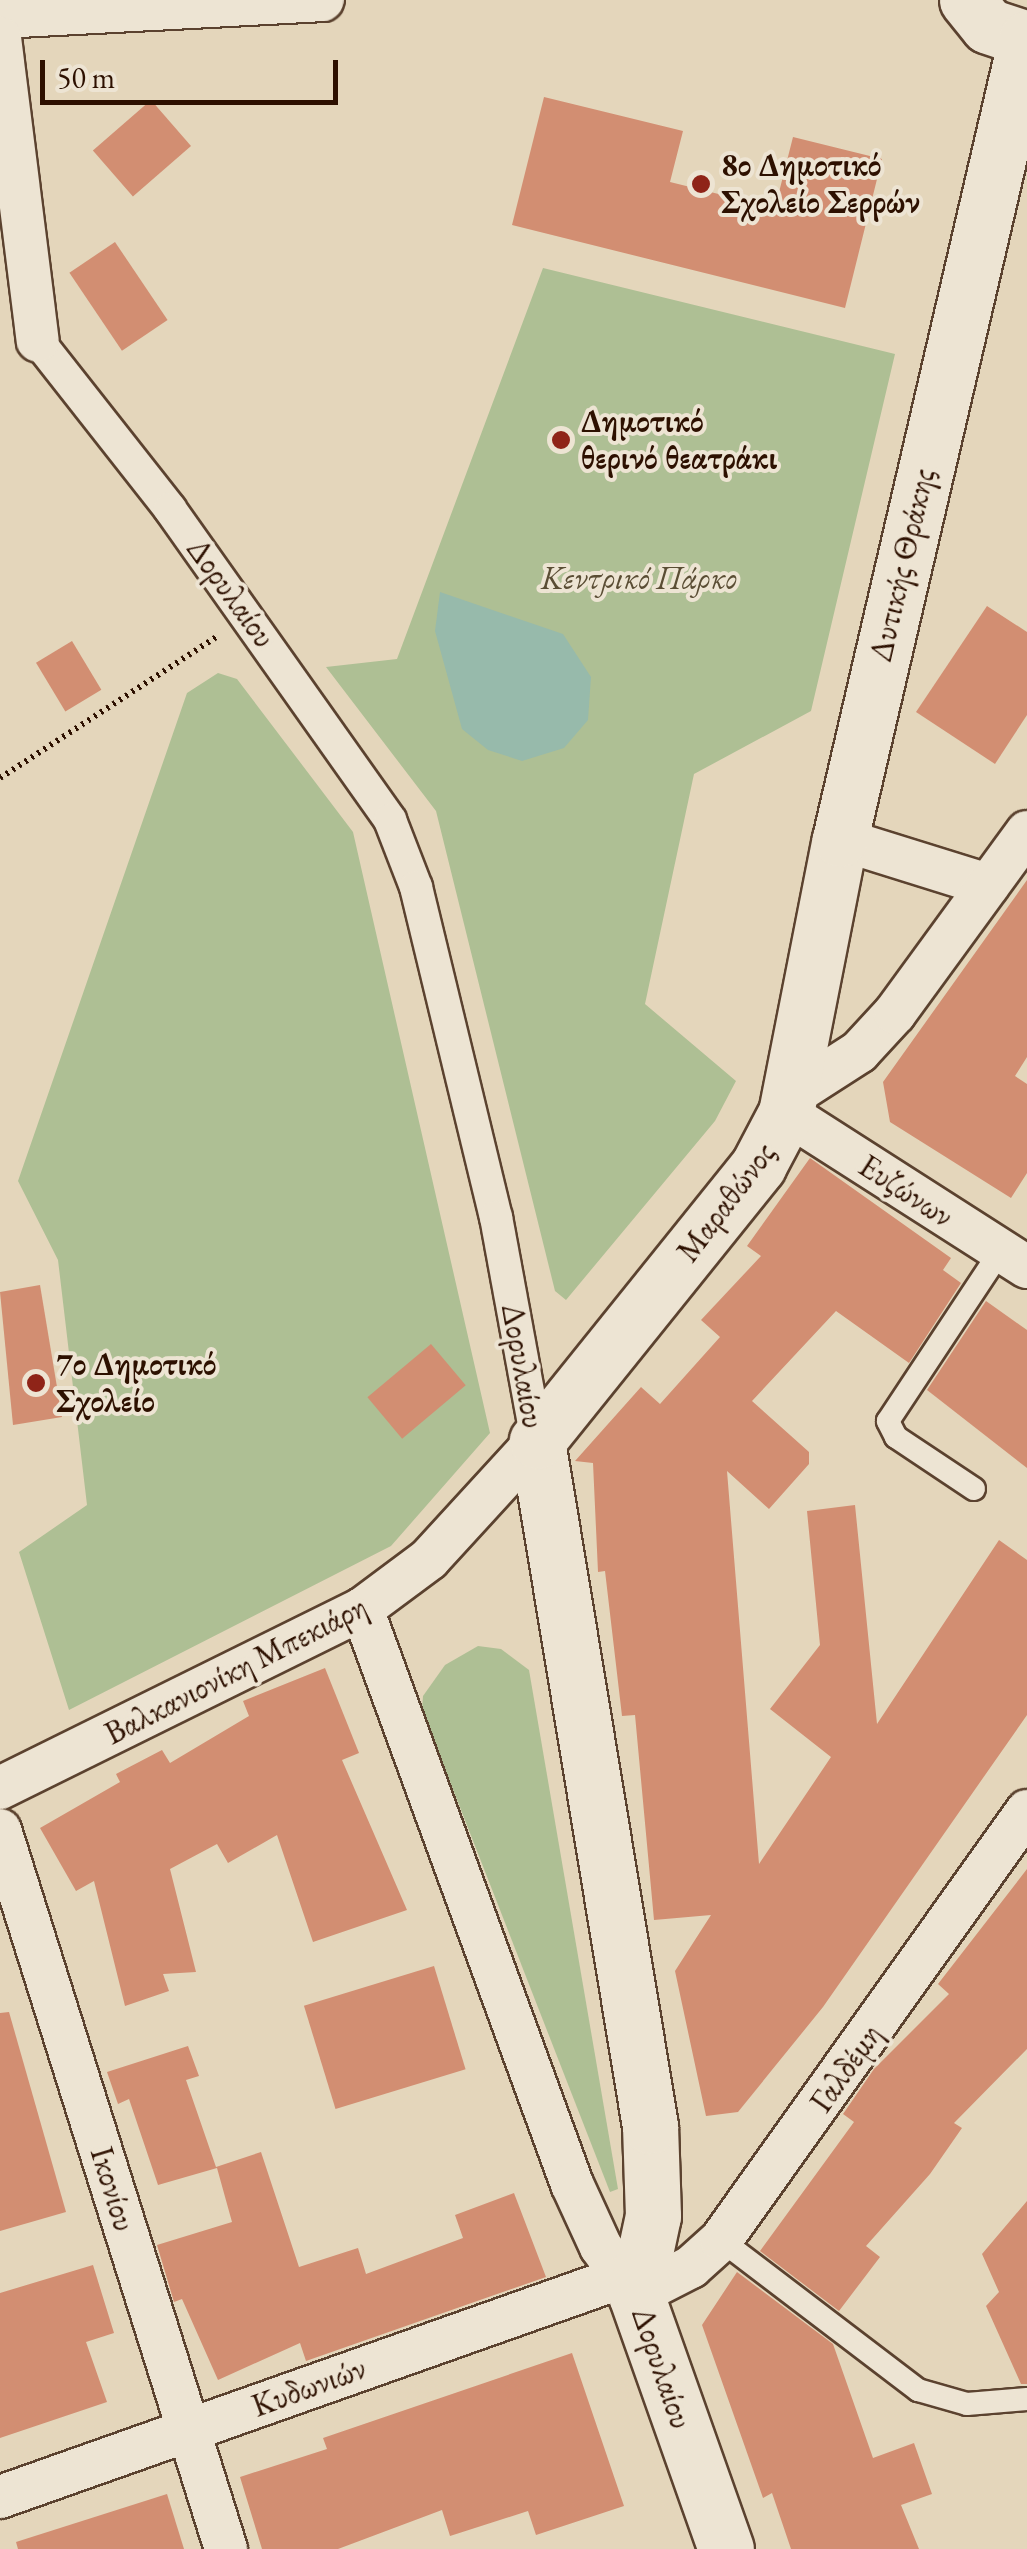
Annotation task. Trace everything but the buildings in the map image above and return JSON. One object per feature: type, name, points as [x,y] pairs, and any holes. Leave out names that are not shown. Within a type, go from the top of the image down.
[{"type":"street","points":[[0,17],[323,0]]},
{"type":"street","points":[[967,0],[988,26],[1026,39]]},
{"type":"street","points":[[0,38],[38,342]]},
{"type":"street","name":"Δυτικής Θράκης","points":[[789,1104],[840,839],[1026,39]]},
{"type":"street","name":"Δορυλαίου","points":[[0,302],[38,342],[248,616],[390,820],[416,887],[496,1217],[537,1441],[650,2126],[653,2216],[627,2286],[726,2549]]},
{"type":"street","points":[[789,1104],[860,1052],[1027,832]]},
{"type":"street","points":[[840,839],[988,886]]},
{"type":"street","name":"Μαραθώνος","points":[[537,1441],[758,1166],[789,1104]]},
{"type":"street","name":"Ευζώνων","points":[[789,1104],[1014,1259]]},
{"type":"street","name":"Βαλκανιονίκη Μπεκιάρη","points":[[0,1788],[362,1609],[439,1549],[537,1441]]},
{"type":"street","points":[[362,1609],[572,2184],[627,2286]]},
{"type":"street","name":"Γαλδέμη","points":[[627,2286],[678,2276],[721,2240],[1027,1811]]},
{"type":"street","name":"Ικονίου","points":[[0,1830],[226,2549]]},
{"type":"street","name":"Κυδωνιών","points":[[0,2497],[189,2430],[627,2286]]},
{"type":"lane","points":[[974,1489],[896,1437],[888,1421],[1014,1259]]},
{"type":"lane","points":[[721,2240],[918,2390],[966,2404],[1027,2400]]},
{"type":"path","points":[[0,778],[248,616]]},
{"type":"green space","name":"Κεντρικό Πάρκο","points":[[543,268],[895,354],[811,711],[694,774],[645,1004],[736,1081],[715,1121],[566,1300],[555,1291],[436,811],[326,667],[397,659]]},
{"type":"green space","points":[[218,673],[237,679],[353,832],[490,1433],[391,1546],[69,1710],[19,1552],[87,1505],[58,1260],[18,1181],[187,693]]},
{"type":"green space","points":[[478,1646],[501,1649],[529,1670],[618,2189],[610,2192],[422,1710],[423,1696],[445,1665]]},
{"type":"shaded area","points":[[440,592],[563,634],[591,677],[588,720],[564,748],[522,761],[488,750],[462,729],[435,631]]},
{"type":"place","name":"8ο Δημοτικό Σχολείο Σερρών","points":[[701,184]]},
{"type":"place","name":"Δημοτικό θερινό θεατράκι","points":[[561,440]]},
{"type":"place","name":"7ο Δημοτικό Σχολείο","points":[[36,1383]]}]
